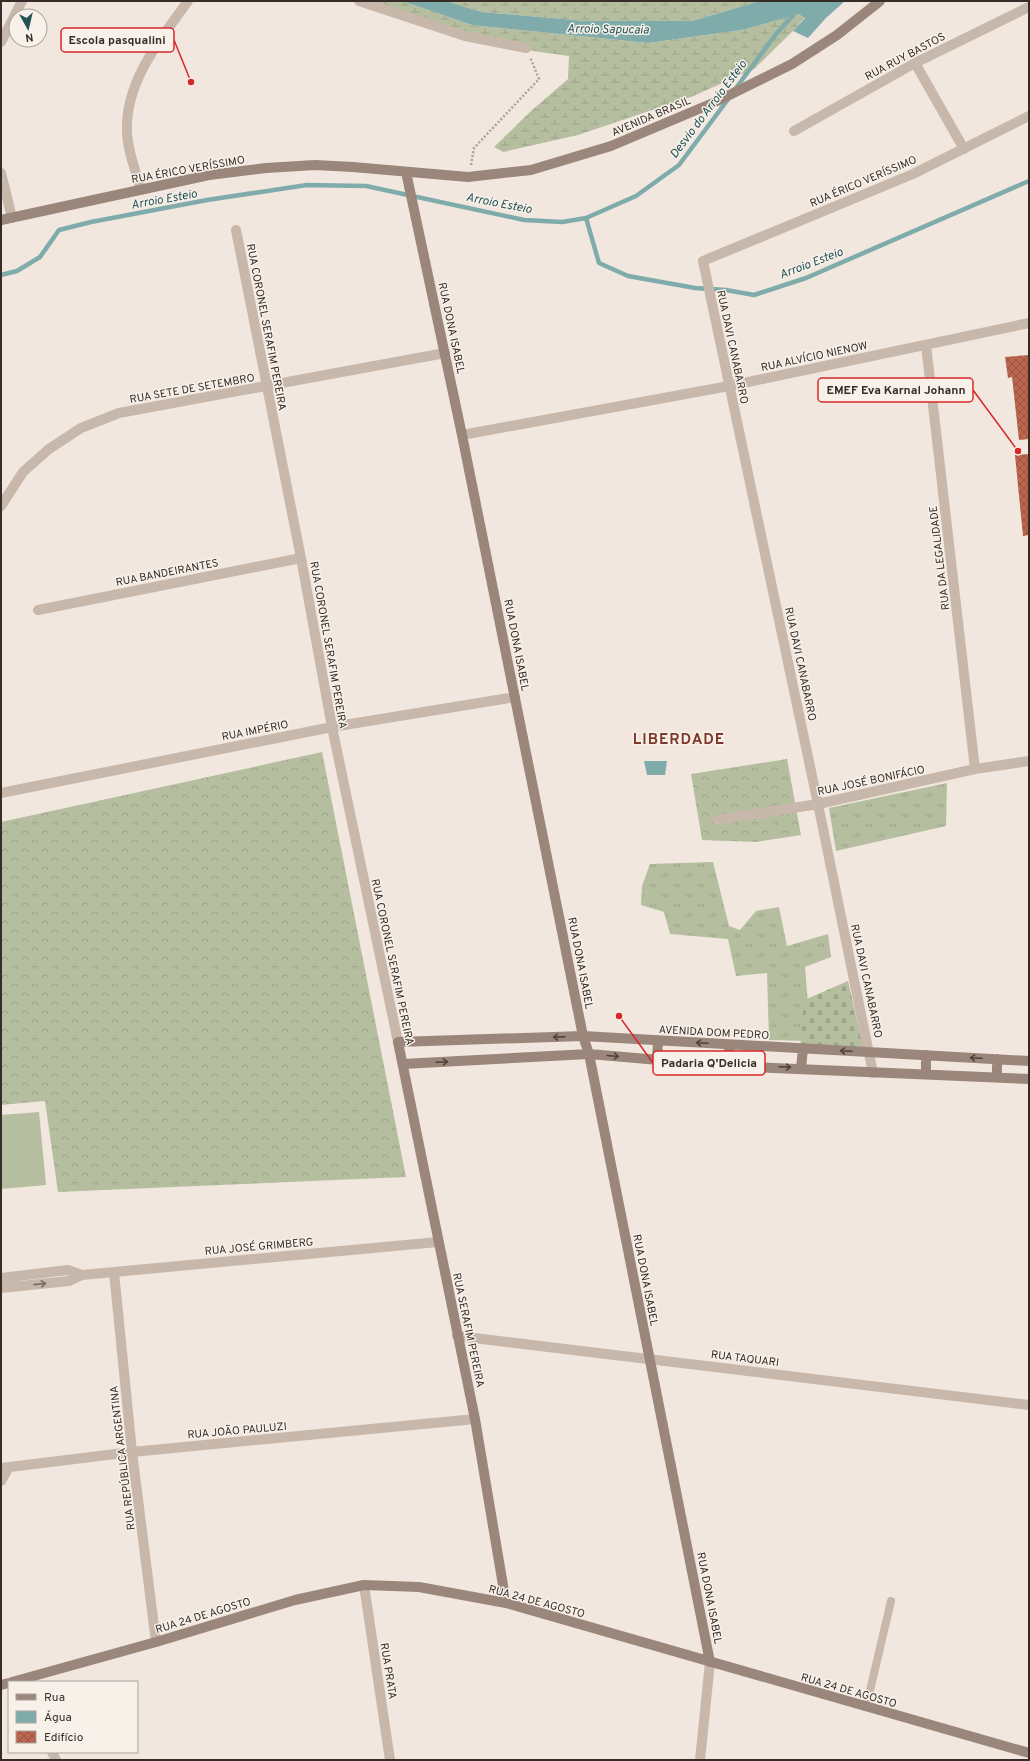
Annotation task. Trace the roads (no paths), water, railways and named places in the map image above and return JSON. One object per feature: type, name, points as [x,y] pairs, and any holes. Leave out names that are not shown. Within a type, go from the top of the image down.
[{"type":"street","points":[[1,42],[22,1]]},
{"type":"street","points":[[141,190],[126,132],[127,117],[134,87],[146,61],[188,1]]},
{"type":"street","points":[[359,1],[465,36],[526,48]]},
{"type":"street","name":"AVENIDA BRASIL","points":[[406,172],[468,177],[531,170],[611,146],[713,103],[792,64],[837,35],[880,1]]},
{"type":"street","name":"RUA RUY BASTOS","points":[[794,131],[915,63],[1029,7]]},
{"type":"street","points":[[915,63],[964,149]]},
{"type":"street","name":"RUA ÉRICO VERÍSSIMO","points":[[703,261],[913,174],[1029,116]]},
{"type":"street","name":"RUA ÉRICO VERÍSSIMO","points":[[1,220],[209,175],[266,168],[315,165],[382,168],[406,172]]},
{"type":"street","name":"RUA DONA ISABEL","points":[[406,172],[445,353],[584,1036],[589,1054],[710,1662],[700,1760]]},
{"type":"street","points":[[1,173],[12,218]]},
{"type":"street","name":"RUA CORONEL SERAFIM PEREIRA","points":[[236,230],[301,558],[332,727],[403,1064]]},
{"type":"street","name":"RUA DAVI CANABARRO","points":[[703,261],[870,1052],[873,1073]]},
{"type":"street","name":"RUA ALVÍCIO NIENOW","points":[[462,435],[729,386],[1029,323]]},
{"type":"street","name":"RUA DA LEGALIDADE","points":[[926,345],[975,769]]},
{"type":"street","name":"RUA SETE DE SETEMBRO","points":[[1,506],[23,472],[49,449],[81,428],[119,413],[445,353]]},
{"type":"street","name":"RUA BANDEIRANTES","points":[[38,610],[301,558]]},
{"type":"street","name":"RUA IMPÉRIO","points":[[1,793],[332,727],[515,697]]},
{"type":"street","name":"RUA JOSÉ BONIFÁCIO","points":[[717,820],[818,804],[975,769],[1029,761]]},
{"type":"street","name":"AVENIDA DOM PEDRO","points":[[398,1042],[584,1036],[1029,1060]]},
{"type":"street","points":[[657,1060],[658,1041]]},
{"type":"street","points":[[729,1045],[729,1066]]},
{"type":"street","points":[[801,1068],[803,1049]]},
{"type":"street","points":[[403,1064],[589,1054],[729,1066],[1029,1079]]},
{"type":"street","points":[[926,1055],[926,1074]]},
{"type":"street","points":[[997,1059],[997,1078]]},
{"type":"street","name":"RUA SERAFIM PEREIRA","points":[[403,1064],[475,1419],[506,1603]]},
{"type":"street","name":"RUA JOSÉ GRIMBERG","points":[[1,1288],[69,1281],[82,1275],[438,1242]]},
{"type":"street","name":"RUA JOSÉ GRIMBERG","points":[[1,1278],[68,1270],[82,1275]]},
{"type":"street","name":"RUA REPÚBLICA ARGENTINA","points":[[114,1272],[132,1452],[156,1642]]},
{"type":"street","name":"RUA TAQUARI","points":[[457,1336],[1029,1405]]},
{"type":"street","name":"RUA JOÃO PAULUZI","points":[[5,1467],[132,1452],[475,1419]]},
{"type":"street","points":[[1,1481],[5,1467]]},
{"type":"street","name":"RUA 24 DE AGOSTO","points":[[18,1681],[156,1642],[295,1600],[364,1585],[419,1587],[506,1603],[1029,1753]]},
{"type":"street","name":"RUA PRATA","points":[[364,1585],[390,1760]]},
{"type":"lane","points":[[865,1707],[891,1601]]},
{"type":"water","name":"Arroio Sapucaia","points":[[402,1],[446,1],[482,12],[586,21],[692,21],[760,1],[845,1],[826,18],[808,38],[793,31],[805,18],[799,14],[742,30],[648,43],[472,25]]},
{"type":"water","points":[[644,761],[667,761],[665,775],[647,775]]},
{"type":"waterway","name":"Desvio do Arroio Esteio","points":[[736,88],[776,34],[797,11]]},
{"type":"waterway","name":"Arroio Esteio","points":[[1,275],[17,271],[40,257],[59,230],[91,222],[207,200],[307,185],[366,186],[524,220],[562,222],[586,218],[636,196],[679,165],[729,98]]},
{"type":"waterway","name":"Arroio Esteio","points":[[586,218],[599,263],[628,276],[695,288],[726,290],[754,295],[806,278],[1029,181]]},
{"type":"place","name":"Escola pasqualini","points":[[191,82]]},
{"type":"place","name":"EMEF Eva Karnal Johann","points":[[1018,451]]},
{"type":"place","name":"Padaria Q'Delicia","points":[[619,1016]]},
{"type":"district","name":"LIBERDADE","points":[[679,739]]}]
